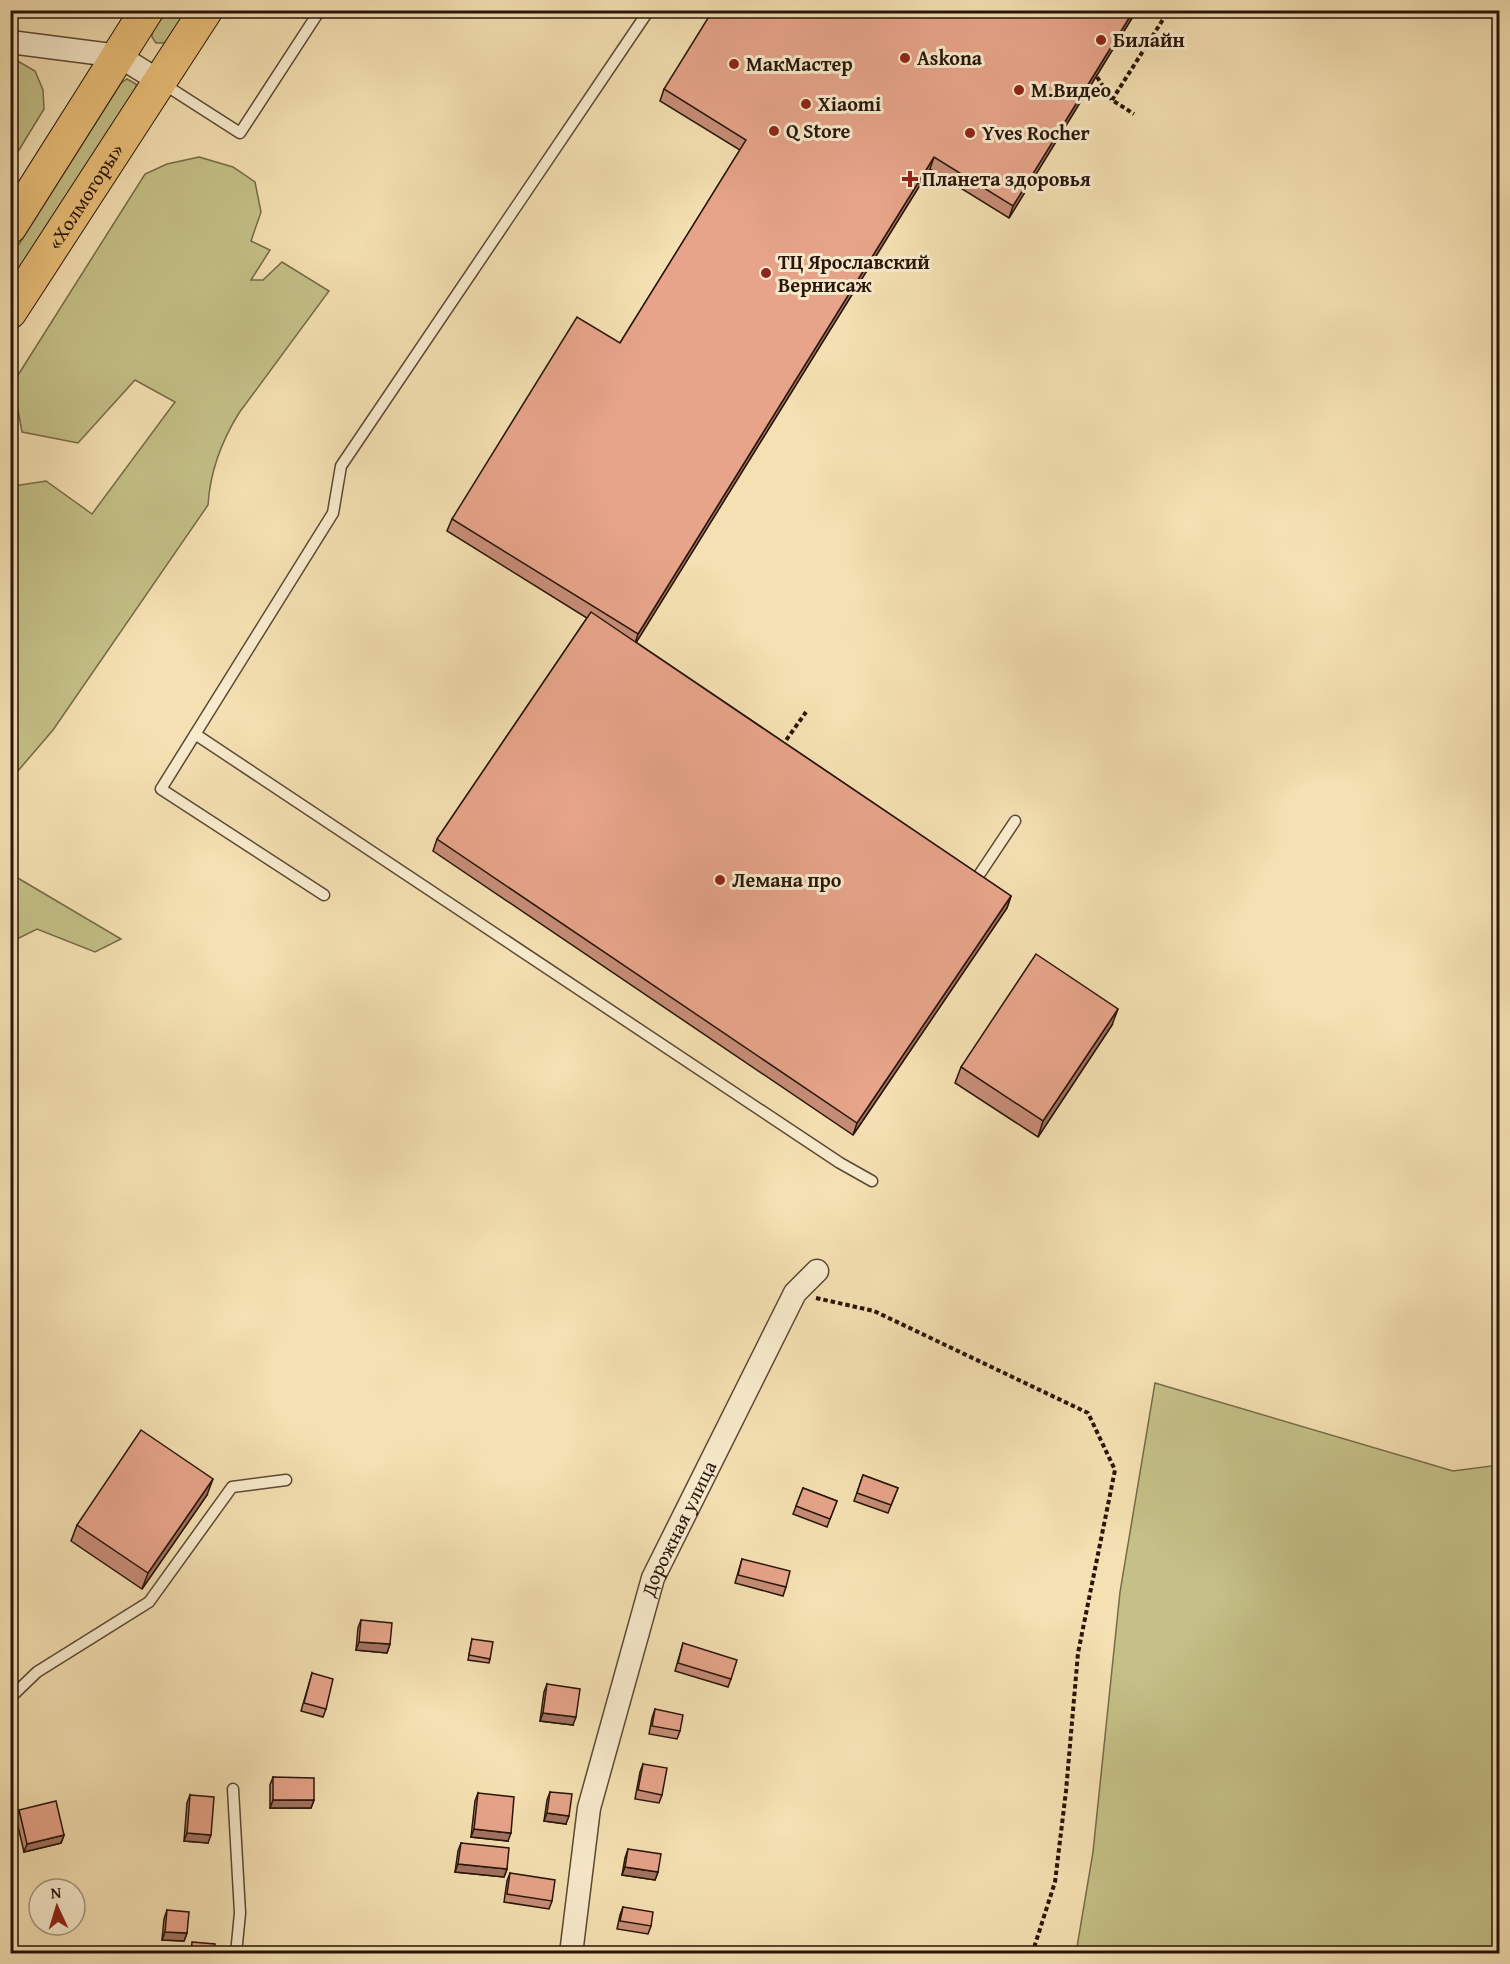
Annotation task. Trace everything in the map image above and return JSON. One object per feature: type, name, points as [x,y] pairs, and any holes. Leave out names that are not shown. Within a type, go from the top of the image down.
[{"type":"highway","points":[[10,227],[147,10]]},
{"type":"highway","name":"«Холмогоры»","points":[[10,312],[206,10]]},
{"type":"street","points":[[10,42],[118,56],[159,81]]},
{"type":"street","name":"Дорожная улица","points":[[571,1953],[589,1808],[653,1578],[795,1293],[818,1271]]},
{"type":"lane","points":[[159,81],[240,133],[320,10]]},
{"type":"lane","points":[[324,895],[161,789],[333,513],[341,466],[649,10]]},
{"type":"lane","points":[[195,734],[830,1157],[872,1181]]},
{"type":"lane","points":[[979,875],[1015,821]]},
{"type":"lane","points":[[10,1698],[37,1672],[149,1602],[232,1487],[286,1480]]},
{"type":"lane","points":[[233,1790],[240,1913],[236,1953]]},
{"type":"path","points":[[1112,100],[1169,10]]},
{"type":"path","points":[[1096,77],[1112,100],[1134,114]]},
{"type":"path","points":[[777,753],[806,712]]},
{"type":"path","points":[[795,1293],[874,1311],[1088,1413],[1115,1470],[1078,1653],[1066,1791],[1055,1882],[1032,1953]]},
{"type":"shaded area","points":[[166,11],[187,11],[168,40],[164,43],[156,43],[152,37],[152,31]]},
{"type":"shaded area","points":[[11,59],[35,71],[43,90],[44,109],[11,163]]},
{"type":"shaded area","points":[[127,79],[136,84],[136,89],[11,289],[11,257],[121,83]]},
{"type":"shaded area","points":[[199,157],[233,167],[255,182],[261,212],[251,241],[270,250],[251,280],[263,280],[282,262],[329,291],[239,413],[222,446],[214,469],[208,505],[53,730],[11,779],[11,491],[14,486],[46,481],[92,514],[175,402],[135,380],[78,443],[22,432],[13,383],[145,174],[167,164]]},
{"type":"shaded area","points":[[11,874],[121,939],[95,952],[37,929],[11,942]]},
{"type":"shaded area","points":[[1155,1383],[1453,1471],[1499,1465],[1499,1953],[1076,1953],[1093,1852],[1120,1592]]},
{"type":"building","name":"ТЦ Ярославский Вернисаж","points":[[713,10],[1134,10],[1013,206],[934,157],[638,634],[452,519],[577,317],[620,343],[746,140],[664,89]]},
{"type":"building","name":"Лемана про","points":[[591,612],[1011,896],[857,1123],[437,839]]},
{"type":"building","points":[[1036,954],[1118,1009],[1043,1121],[961,1067]]},
{"type":"building","points":[[141,1430],[213,1479],[148,1573],[77,1525]]},
{"type":"building","points":[[863,1475],[898,1488],[891,1505],[857,1493]]},
{"type":"building","points":[[803,1488],[837,1501],[830,1519],[796,1506]]},
{"type":"building","points":[[742,1559],[790,1571],[786,1587],[738,1575]]},
{"type":"building","points":[[361,1620],[392,1623],[390,1644],[359,1642]]},
{"type":"building","points":[[472,1639],[493,1642],[490,1659],[469,1655]]},
{"type":"building","points":[[683,1643],[737,1660],[731,1679],[678,1663]]},
{"type":"building","points":[[312,1673],[333,1679],[326,1709],[304,1703]]},
{"type":"building","points":[[547,1684],[580,1689],[576,1717],[543,1713]]},
{"type":"building","points":[[655,1709],[683,1715],[680,1731],[652,1726]]},
{"type":"building","points":[[643,1764],[667,1768],[662,1795],[638,1790]]},
{"type":"building","points":[[273,1777],[314,1778],[314,1800],[273,1800]]},
{"type":"building","points":[[550,1792],[572,1794],[569,1816],[547,1813]]},
{"type":"building","points":[[478,1793],[514,1797],[511,1833],[474,1829]]},
{"type":"building","points":[[190,1795],[214,1797],[211,1835],[187,1833]]},
{"type":"building","points":[[56,1801],[64,1835],[27,1844],[19,1810]]},
{"type":"building","points":[[461,1843],[509,1848],[507,1869],[458,1864]]},
{"type":"building","points":[[628,1849],[661,1854],[658,1872],[625,1867]]},
{"type":"building","points":[[510,1873],[555,1880],[552,1901],[507,1894]]},
{"type":"building","points":[[623,1907],[653,1912],[651,1926],[620,1921]]},
{"type":"building","points":[[167,1910],[189,1912],[187,1933],[165,1932]]},
{"type":"building","points":[[192,1942],[215,1944],[214,1953],[191,1953]]},
{"type":"place","name":"Билайн","points":[[1101,40]]},
{"type":"place","name":"Askona","points":[[905,58]]},
{"type":"place","name":"МакМастер","points":[[734,64]]},
{"type":"place","name":"М.Видео","points":[[1019,90]]},
{"type":"place","name":"Xiaomi","points":[[806,104]]},
{"type":"place","name":"Q Store","points":[[774,131]]},
{"type":"place","name":"Yves Rocher","points":[[970,133]]},
{"type":"place","name":"Планета здоровья","points":[[910,179]]},
{"type":"place","name":"ТЦ Ярославский Вернисаж","points":[[766,273]]},
{"type":"place","name":"Лемана про","points":[[720,880]]}]
